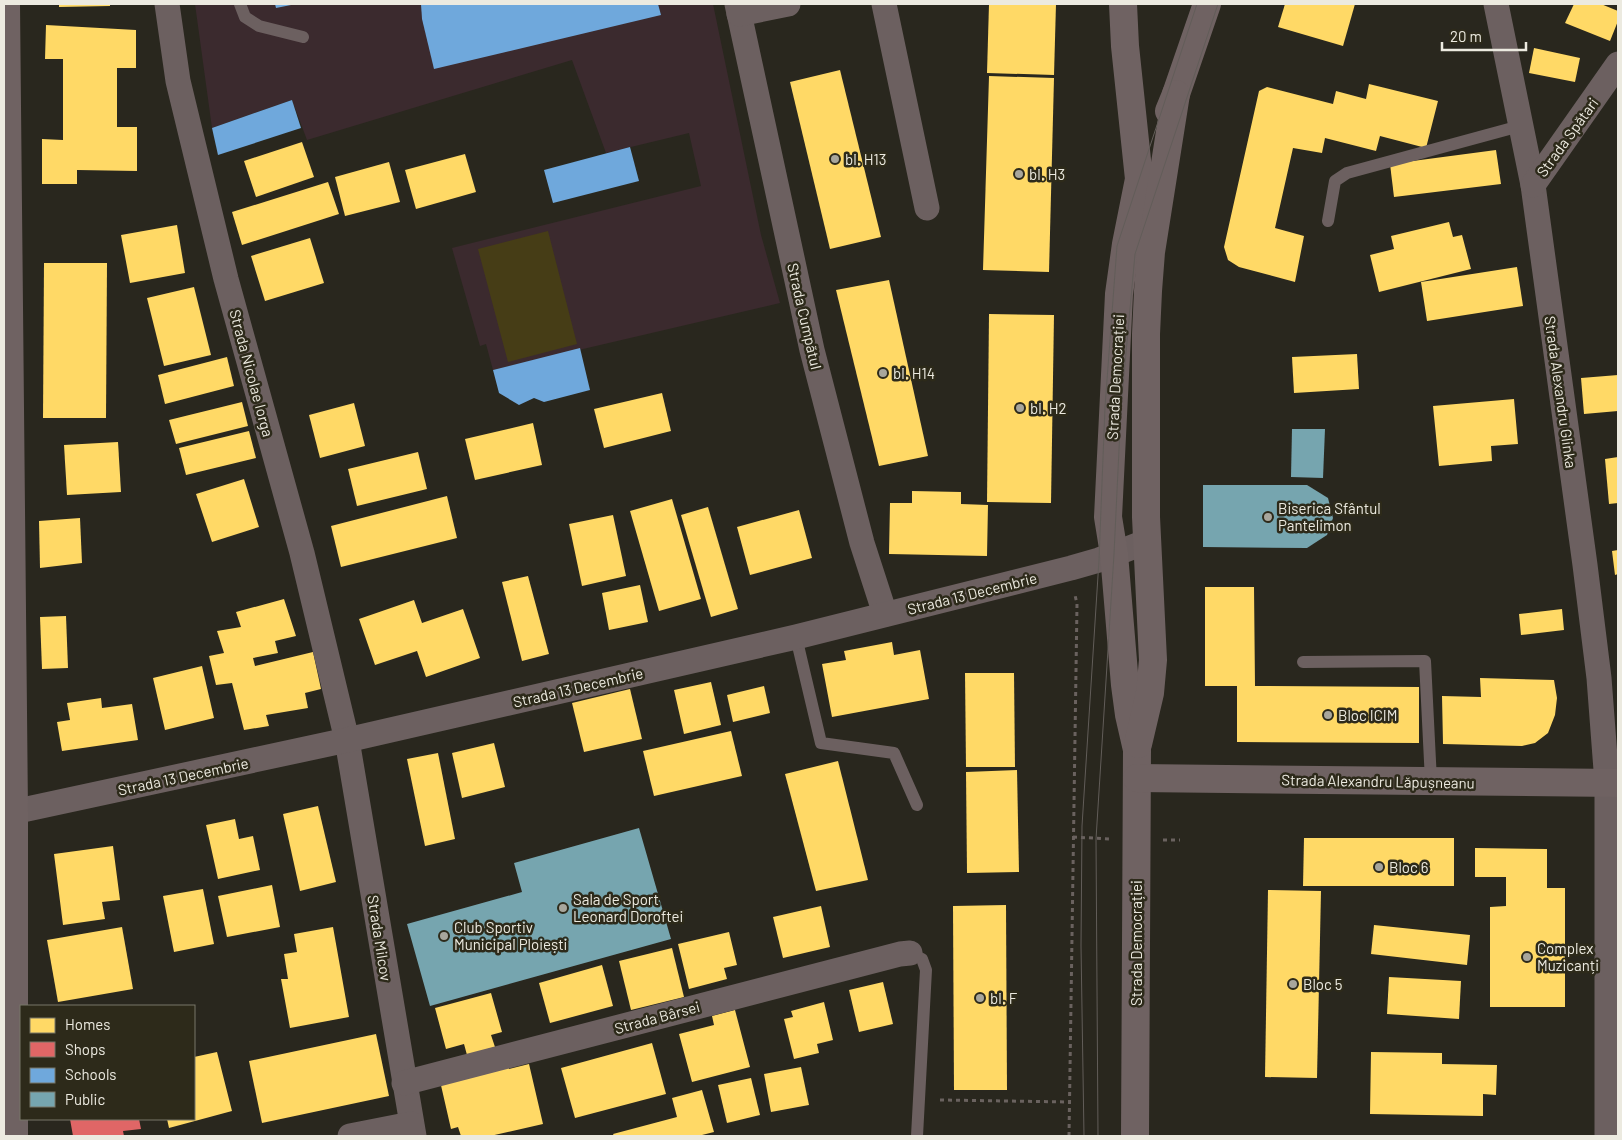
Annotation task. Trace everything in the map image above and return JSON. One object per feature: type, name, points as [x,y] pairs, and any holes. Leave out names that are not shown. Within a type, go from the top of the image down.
[{"type":"main road","points":[[6,4],[9,814],[14,1136]]},
{"type":"main road","name":"Strada Democrației","points":[[1123,4],[1125,46],[1139,179],[1126,244],[1119,304],[1108,517],[1114,554],[1125,685],[1137,750],[1135,1136]]},
{"type":"main road","points":[[1139,179],[1176,94],[1207,4]]},
{"type":"main road","name":"Strada Democrației","points":[[1137,750],[1150,694],[1153,660],[1148,541],[1146,334],[1148,291],[1152,252],[1176,94]]},
{"type":"main road","name":"Strada Alexandru Lăpușneanu","points":[[1137,778],[1613,783]]},
{"type":"street","name":"Strada Nicolae Iorga","points":[[167,4],[178,81],[226,279],[302,553],[347,740]]},
{"type":"street","name":"Strada Cumpătul","points":[[788,4],[738,9],[812,350],[862,543],[885,614]]},
{"type":"street","points":[[884,4],[927,208]]},
{"type":"street","name":"Strada Alexandru Glinka","points":[[1496,4],[1532,185],[1585,565],[1613,783],[1608,1136]]},
{"type":"street","name":"Strada Spătari","points":[[1532,185],[1618,64]]},
{"type":"street","name":"Strada 13 Decembrie","points":[[9,814],[347,740],[796,637],[1071,568],[1099,560],[1148,541]]},
{"type":"street","name":"Strada Milcov","points":[[347,740],[412,1130]]},
{"type":"street","name":"Strada Bârsei","points":[[404,1083],[891,956],[910,953]]},
{"type":"street","points":[[350,1136],[412,1130]]},
{"type":"lane","points":[[240,4],[245,17],[258,26],[303,37]]},
{"type":"lane","points":[[1328,220],[1335,181],[1347,174],[1520,126]]},
{"type":"lane","points":[[796,637],[821,742],[894,752],[917,805]]},
{"type":"lane","points":[[1303,662],[1425,661],[1431,781]]},
{"type":"lane","points":[[910,953],[922,960],[926,970],[918,1136]]},
{"type":"path","points":[[1069,1136],[1077,604],[1071,568]]},
{"type":"path","points":[[1073,837],[1111,839]]},
{"type":"path","points":[[919,1099],[1069,1102]]},
{"type":"shaded area","points":[[195,4],[713,4],[761,235],[780,303],[493,370],[486,344],[480,346],[452,248],[701,186],[689,133],[606,153],[572,60],[307,140],[292,100],[212,128]]},
{"type":"shaded area","points":[[548,231],[577,344],[508,362],[478,249]]},
{"type":"building: Homes","points":[[59,4],[110,4],[110,6],[59,7]]},
{"type":"building: Homes","points":[[989,4],[1056,4],[1054,75],[987,73]]},
{"type":"building: Homes","points":[[1285,4],[1355,4],[1343,46],[1278,27]]},
{"type":"building: Homes","points":[[1574,4],[1601,4],[1618,11],[1618,21],[1610,41],[1565,23]]},
{"type":"building: Homes","points":[[46,25],[136,30],[136,68],[117,68],[117,127],[137,127],[137,171],[77,170],[77,184],[42,184],[42,139],[63,140],[63,59],[45,59]]},
{"type":"building: Homes","points":[[1534,48],[1580,58],[1575,82],[1529,73]]},
{"type":"building: Homes","name":"bl. H13","points":[[840,70],[881,237],[830,249],[790,82]]},
{"type":"building: Homes","name":"bl. H3","points":[[989,76],[1054,78],[1049,272],[983,270]]},
{"type":"building: Homes","points":[[1369,84],[1438,101],[1426,148],[1380,136],[1376,151],[1325,138],[1322,153],[1293,148],[1275,228],[1304,236],[1295,282],[1239,267],[1228,260],[1224,247],[1259,91],[1267,87],[1333,104],[1336,91],[1366,99]]},
{"type":"building: Homes","points":[[302,142],[314,177],[256,197],[244,161]]},
{"type":"building: Homes","points":[[1496,150],[1501,184],[1394,197],[1390,164]]},
{"type":"building: Homes","points":[[465,154],[476,192],[416,209],[405,170]]},
{"type":"building: Homes","points":[[389,162],[400,202],[345,216],[335,177]]},
{"type":"building: Homes","points":[[328,182],[339,214],[242,245],[232,212]]},
{"type":"building: Homes","points":[[1449,222],[1453,237],[1462,235],[1471,269],[1379,292],[1370,255],[1394,249],[1391,236]]},
{"type":"building: Homes","points":[[177,225],[185,273],[130,283],[121,235]]},
{"type":"building: Homes","points":[[310,238],[324,283],[265,301],[251,256]]},
{"type":"building: Homes","points":[[44,263],[107,263],[106,418],[43,418]]},
{"type":"building: Homes","points":[[1517,267],[1523,306],[1427,321],[1421,282]]},
{"type":"building: Homes","name":"bl. H14","points":[[889,280],[928,456],[879,466],[836,290]]},
{"type":"building: Homes","points":[[194,287],[211,355],[164,366],[147,298]]},
{"type":"building: Homes","name":"bl. H2","points":[[989,314],[1054,315],[1051,503],[987,502]]},
{"type":"building: Homes","points":[[1357,354],[1359,389],[1294,393],[1292,357]]},
{"type":"building: Homes","points":[[227,357],[234,386],[165,404],[158,375]]},
{"type":"building: Homes","points":[[1618,375],[1618,411],[1584,414],[1581,378]]},
{"type":"building: Homes","points":[[662,393],[671,431],[604,448],[594,409]]},
{"type":"building: Homes","points":[[1514,399],[1518,444],[1491,446],[1492,461],[1439,466],[1433,406]]},
{"type":"building: Homes","points":[[242,402],[248,426],[176,444],[169,420]]},
{"type":"building: Homes","points":[[354,403],[365,446],[320,458],[309,415]]},
{"type":"building: Homes","points":[[533,423],[542,465],[475,480],[465,439]]},
{"type":"building: Homes","points":[[249,431],[256,458],[186,475],[179,448]]},
{"type":"building: Homes","points":[[118,442],[121,492],[67,495],[64,445]]},
{"type":"building: Homes","points":[[418,452],[427,489],[357,506],[348,469]]},
{"type":"building: Homes","points":[[1618,457],[1618,503],[1609,504],[1605,459]]},
{"type":"building: Homes","points":[[244,479],[259,527],[212,542],[196,494]]},
{"type":"building: Homes","points":[[912,491],[961,492],[961,504],[988,505],[987,556],[889,554],[890,503],[912,503]]},
{"type":"building: Homes","points":[[447,496],[457,538],[341,567],[331,526]]},
{"type":"building: Homes","points":[[672,499],[701,599],[659,611],[630,511]]},
{"type":"building: Homes","points":[[708,507],[738,609],[711,617],[681,515]]},
{"type":"building: Homes","points":[[799,510],[812,558],[750,575],[737,527]]},
{"type":"building: Homes","points":[[613,515],[626,576],[582,586],[569,524]]},
{"type":"building: Homes","points":[[80,518],[82,563],[40,568],[39,521]]},
{"type":"building: Homes","points":[[1618,550],[1618,574],[1615,575],[1612,551]]},
{"type":"building: Homes","points":[[528,576],[549,654],[522,661],[502,582]]},
{"type":"building: Homes","points":[[640,585],[648,622],[609,630],[602,593]]},
{"type":"building: Homes","name":"Bloc ICIM","points":[[1205,587],[1254,587],[1255,686],[1419,687],[1419,743],[1237,742],[1237,686],[1205,686]]},
{"type":"building: Homes","points":[[284,599],[296,636],[275,641],[278,653],[253,658],[255,666],[313,652],[321,689],[305,693],[308,708],[266,715],[269,726],[244,730],[232,683],[216,685],[209,656],[224,653],[217,631],[241,627],[236,612]]},
{"type":"building: Homes","points":[[414,600],[422,623],[463,609],[480,658],[426,677],[417,651],[375,665],[359,619]]},
{"type":"building: Homes","points":[[1562,609],[1564,630],[1521,635],[1519,614]]},
{"type":"building: Homes","points":[[66,616],[68,668],[42,669],[40,617]]},
{"type":"building: Homes","points":[[892,642],[894,655],[920,650],[929,699],[832,717],[822,664],[846,660],[844,651]]},
{"type":"building: Homes","points":[[202,666],[214,718],[165,730],[153,678]]},
{"type":"building: Homes","points":[[965,673],[1014,673],[1015,767],[966,767]]},
{"type":"building: Homes","points":[[1480,678],[1554,680],[1557,698],[1555,715],[1548,733],[1535,743],[1522,746],[1443,744],[1442,696],[1481,697]]},
{"type":"building: Homes","points":[[711,682],[721,725],[684,734],[674,690]]},
{"type":"building: Homes","points":[[764,686],[770,713],[733,722],[727,695]]},
{"type":"building: Homes","points":[[630,689],[642,739],[584,752],[572,703]]},
{"type":"building: Homes","points":[[101,698],[102,708],[132,704],[138,740],[62,751],[57,722],[70,720],[67,703]]},
{"type":"building: Homes","points":[[731,731],[742,776],[654,796],[643,751]]},
{"type":"building: Homes","points":[[494,743],[505,787],[462,798],[452,753]]},
{"type":"building: Homes","points":[[438,753],[455,839],[425,846],[407,759]]},
{"type":"building: Homes","points":[[838,761],[868,880],[816,891],[785,774]]},
{"type":"building: Homes","points":[[1017,770],[1019,872],[967,873],[966,772]]},
{"type":"building: Homes","points":[[318,806],[336,882],[300,891],[283,814]]},
{"type":"building: Homes","points":[[235,819],[239,839],[253,836],[260,870],[218,879],[206,825]]},
{"type":"building: Homes","name":"Bloc 6","points":[[1304,838],[1454,838],[1454,886],[1303,886]]},
{"type":"building: Homes","points":[[113,846],[120,900],[102,902],[105,919],[63,925],[54,854]]},
{"type":"building: Homes","name":"Complex Muzicanți","points":[[1475,848],[1547,849],[1547,888],[1565,888],[1565,1007],[1490,1007],[1490,907],[1506,906],[1506,877],[1475,877]]},
{"type":"building: Homes","points":[[272,885],[280,927],[227,937],[218,896]]},
{"type":"building: Homes","points":[[203,889],[214,944],[174,952],[163,896]]},
{"type":"building: Homes","name":"Bloc 5","points":[[1268,890],[1321,891],[1317,1078],[1265,1077]]},
{"type":"building: Homes","name":"bl. F","points":[[1006,905],[1007,1090],[954,1090],[953,906]]},
{"type":"building: Homes","points":[[821,906],[830,947],[783,958],[773,917]]},
{"type":"building: Homes","points":[[1374,925],[1470,935],[1467,965],[1371,954]]},
{"type":"building: Homes","points":[[122,927],[133,989],[58,1002],[47,940]]},
{"type":"building: Homes","points":[[333,927],[349,1017],[290,1028],[281,979],[288,979],[284,954],[297,952],[294,934]]},
{"type":"building: Homes","points":[[729,932],[737,965],[724,968],[727,979],[689,989],[678,944]]},
{"type":"building: Homes","points":[[672,948],[684,997],[631,1010],[619,961]]},
{"type":"building: Homes","points":[[602,965],[613,1006],[550,1023],[539,983]]},
{"type":"building: Homes","points":[[1389,977],[1461,981],[1459,1019],[1387,1014]]},
{"type":"building: Homes","points":[[883,982],[893,1024],[859,1032],[849,990]]},
{"type":"building: Homes","points":[[491,993],[502,1032],[491,1035],[495,1047],[467,1055],[464,1044],[446,1049],[435,1008]]},
{"type":"building: Homes","points":[[824,1002],[833,1040],[817,1044],[819,1053],[794,1059],[784,1019],[793,1017],[791,1011]]},
{"type":"building: Homes","points":[[735,1010],[750,1067],[692,1082],[679,1034],[714,1025],[712,1016]]},
{"type":"building: Homes","points":[[376,1034],[389,1096],[262,1123],[249,1061]]},
{"type":"building: Homes","points":[[652,1043],[666,1094],[575,1118],[561,1068]]},
{"type":"building: Homes","points":[[217,1052],[232,1111],[169,1128],[167,1120],[195,1120],[195,1057]]},
{"type":"building: Homes","points":[[1371,1052],[1442,1053],[1442,1064],[1497,1065],[1496,1095],[1483,1094],[1483,1116],[1370,1114]]},
{"type":"building: Homes","points":[[529,1064],[543,1124],[490,1136],[461,1136],[458,1127],[451,1129],[440,1081],[508,1065],[509,1069]]},
{"type":"building: Homes","points":[[801,1067],[809,1105],[771,1112],[764,1074]]},
{"type":"building: Homes","points":[[751,1078],[760,1115],[727,1123],[718,1085]]},
{"type":"building: Homes","points":[[702,1090],[714,1132],[698,1136],[614,1136],[613,1134],[677,1117],[672,1098]]},
{"type":"building: Shops","points":[[70,1120],[139,1120],[141,1129],[123,1131],[124,1136],[73,1136]]},
{"type":"building: Schools","points":[[275,4],[291,4],[291,5],[276,8]]},
{"type":"building: Schools","points":[[421,4],[658,4],[661,15],[434,69],[422,19]]},
{"type":"building: Schools","points":[[292,100],[301,128],[218,155],[212,128]]},
{"type":"building: Schools","points":[[630,147],[639,181],[553,203],[544,170]]},
{"type":"building: Schools","points":[[580,348],[590,390],[544,402],[534,398],[519,405],[499,393],[493,370]]},
{"type":"building: Public","points":[[1292,429],[1325,429],[1323,478],[1291,477]]},
{"type":"building: Public","name":"Biserica Sfântul Pantelimon","points":[[1203,485],[1307,485],[1328,498],[1333,518],[1327,535],[1307,548],[1203,547]]},
{"type":"building: Public","name":"Sala de Sport Leonard Doroftei","points":[[639,828],[671,939],[430,1006],[407,924],[522,892],[514,863]]},
{"type":"tram line","points":[[1084,1136],[1081,946],[1082,826],[1099,560],[1105,407],[1117,246],[1197,4]]},
{"type":"tram line","points":[[1098,1136],[1096,839],[1121,408],[1135,254],[1218,4]]},
{"type":"place","name":"bl. H13","points":[[835,159]]},
{"type":"place","name":"bl. H3","points":[[1019,174]]},
{"type":"place","name":"bl. H14","points":[[883,373]]},
{"type":"place","name":"bl. H2","points":[[1020,408]]},
{"type":"place","name":"Biserica Sfântul Pantelimon","points":[[1268,517]]},
{"type":"place","name":"Bloc ICIM","points":[[1328,715]]},
{"type":"place","name":"Bloc 6","points":[[1379,867]]},
{"type":"place","name":"Sala de Sport Leonard Doroftei","points":[[563,908]]},
{"type":"place","name":"Club Sportiv Municipal Ploiești","points":[[444,936]]},
{"type":"place","name":"Complex Muzicanți","points":[[1527,957]]},
{"type":"place","name":"Bloc 5","points":[[1293,984]]},
{"type":"place","name":"bl. F","points":[[980,998]]}]
